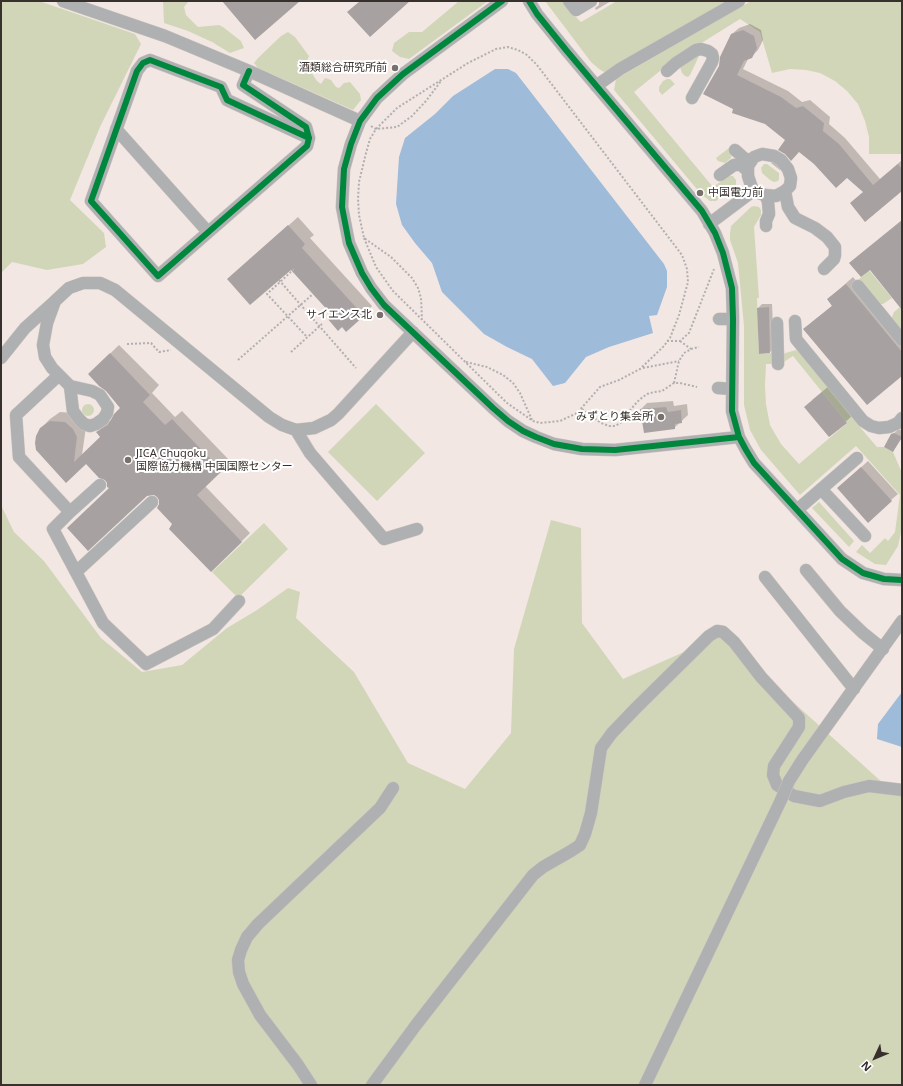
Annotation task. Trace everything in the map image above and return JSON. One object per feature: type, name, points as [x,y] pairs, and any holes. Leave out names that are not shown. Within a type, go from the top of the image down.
[{"type":"street","points":[[63,1],[165,36],[249,71],[365,123]]},
{"type":"street","points":[[502,1],[403,74],[377,98],[365,123],[351,144],[344,169],[342,206],[349,243],[362,273],[384,305],[508,421],[523,431],[554,444],[582,449],[614,450],[739,437]]},
{"type":"street","points":[[529,1],[537,14],[596,86],[702,211],[718,240],[729,273],[732,288],[732,411],[739,437],[746,450],[754,462],[842,559],[863,573],[884,579],[902,580]]},
{"type":"street","points":[[569,1],[576,10],[591,1]]},
{"type":"street","points":[[596,86],[620,69],[739,1]]},
{"type":"street","points":[[668,71],[676,63],[701,48],[712,54],[714,58],[692,98]]},
{"type":"street","points":[[249,71],[243,85],[306,127],[309,138],[307,146],[158,276],[91,201],[137,71],[143,63],[150,60],[221,87],[227,100],[309,138]]},
{"type":"street","points":[[116,130],[208,232]]},
{"type":"street","points":[[735,150],[750,166]]},
{"type":"street","points":[[762,154],[774,156],[781,160],[788,169],[791,178],[790,186],[776,196],[765,195],[753,191],[748,176],[754,157],[762,154]]},
{"type":"street","points":[[720,175],[734,165],[750,166]]},
{"type":"street","points":[[709,224],[753,191]]},
{"type":"street","points":[[785,191],[788,207],[796,222],[815,228],[827,237],[835,247],[834,259],[824,269]]},
{"type":"street","points":[[765,195],[768,201],[769,214],[766,221],[766,226]]},
{"type":"street","points":[[1,358],[25,328],[69,288],[83,283],[100,283],[115,290],[269,417],[282,425],[296,430],[314,428],[331,420],[413,332]]},
{"type":"street","points":[[858,286],[902,340]]},
{"type":"street","points":[[55,301],[47,323],[43,345],[45,357],[52,368],[70,386]]},
{"type":"street","points":[[720,319],[733,319]]},
{"type":"street","points":[[795,321],[796,339]]},
{"type":"street","points":[[778,364],[777,323],[796,339],[863,421],[871,426],[879,428],[888,427],[898,423],[902,418]]},
{"type":"street","points":[[59,375],[16,415],[19,457],[70,512]]},
{"type":"street","points":[[718,388],[732,389]]},
{"type":"street","points":[[296,430],[310,453],[384,539],[416,529]]},
{"type":"street","points":[[797,510],[857,458]]},
{"type":"street","points":[[100,485],[53,529],[103,623],[146,664],[213,629],[239,602]]},
{"type":"street","points":[[821,489],[864,536]]},
{"type":"street","points":[[76,572],[152,502]]},
{"type":"street","points":[[806,570],[840,611],[863,633],[883,648]]},
{"type":"street","points":[[765,577],[854,689]]},
{"type":"street","points":[[645,1085],[789,781],[803,759],[902,621]]},
{"type":"street","points":[[372,1085],[533,875],[543,867],[580,845],[585,834],[591,812],[601,748],[612,733],[709,636],[716,631],[723,632],[734,642],[761,677],[799,718],[799,727],[774,766],[773,775],[777,785],[794,796],[820,801],[844,792],[869,786],[902,790]]},
{"type":"street","points":[[311,1085],[298,1064],[260,1015],[243,984],[239,972],[238,960],[247,937],[258,924],[380,808],[393,788]]},
{"type":"path","points":[[508,47],[527,55],[537,65],[682,255],[687,269],[688,282],[679,315],[668,342],[640,369],[619,380],[600,387],[582,409],[573,416],[560,421],[540,423],[533,421],[507,403],[394,291],[381,275],[374,261],[364,238],[359,215],[359,182],[370,139],[376,128],[397,108],[484,54],[496,49],[508,47]]},
{"type":"path","points":[[365,123],[376,128],[398,127],[412,116],[442,80]]},
{"type":"path","points":[[364,238],[391,257],[412,278],[418,288],[421,298],[422,319]]},
{"type":"path","points":[[668,342],[680,341],[689,333],[716,265]]},
{"type":"path","points":[[294,269],[267,294],[307,337]]},
{"type":"path","points":[[280,281],[356,368]]},
{"type":"path","points":[[238,360],[313,294]]},
{"type":"path","points":[[291,352],[322,324]]},
{"type":"path","points":[[680,341],[691,349]]},
{"type":"path","points":[[127,344],[151,344],[159,352],[174,350]]},
{"type":"path","points":[[674,383],[679,361],[684,353],[699,347]]},
{"type":"path","points":[[465,361],[487,367],[503,375],[513,383],[520,393],[533,421]]},
{"type":"path","points":[[640,369],[679,361]]},
{"type":"path","points":[[582,409],[601,423],[609,426],[615,426],[622,422],[639,400],[647,394],[662,391],[674,383],[680,382],[698,387]]},
{"type":"green space","points":[[1,1],[39,1],[135,34],[141,44],[100,127],[70,200],[104,233],[106,247],[83,264],[47,270],[12,262],[1,273]]},
{"type":"green space","points":[[163,1],[189,1],[184,7],[186,15],[198,27],[219,25],[241,41],[244,48],[230,53],[212,42],[188,31],[164,23]]},
{"type":"green space","points":[[459,1],[488,1],[409,59],[400,57],[392,51],[394,43],[409,32],[422,32]]},
{"type":"green space","points":[[545,1],[563,1],[568,9],[581,22],[617,1],[728,1],[604,72],[591,62]]},
{"type":"green space","points":[[751,1],[902,1],[902,154],[869,154],[869,137],[865,121],[858,104],[847,91],[835,81],[820,73],[790,69],[772,73],[760,32],[740,19],[671,62],[634,92],[713,187],[729,176],[733,176],[736,180],[736,185],[716,201],[710,201],[701,194],[614,90],[616,79]]},
{"type":"green space","points":[[288,32],[295,37],[309,56],[306,63],[317,81],[321,84],[325,78],[331,80],[336,87],[339,88],[344,83],[350,82],[360,94],[361,100],[353,110],[258,68],[254,63],[258,58],[281,36]]},
{"type":"green space","points":[[700,54],[690,75],[688,77],[685,76],[680,67]]},
{"type":"green space","points":[[670,79],[675,84],[662,95],[659,91],[659,87],[663,81]]},
{"type":"green space","points":[[729,148],[732,154],[731,158],[725,163],[718,161],[716,158]]},
{"type":"green space","points":[[764,164],[767,164],[779,173],[778,181],[774,182],[770,180],[762,173],[761,168]]},
{"type":"green space","points":[[751,207],[759,207],[761,210],[761,215],[754,227],[759,298],[757,298],[759,354],[771,353],[772,364],[766,364],[765,386],[766,404],[770,425],[781,444],[799,464],[847,423],[793,356],[782,363],[782,354],[796,350],[802,354],[877,447],[884,447],[893,452],[902,473],[902,528],[898,546],[886,565],[875,564],[856,552],[862,545],[870,553],[885,538],[888,541],[895,532],[900,495],[856,446],[800,495],[761,450],[750,430],[744,405],[744,326],[738,263],[730,240],[730,234],[731,226]]},
{"type":"green space","points":[[857,264],[864,264],[892,298],[883,304],[879,304],[875,301],[858,280],[865,274]]},
{"type":"green space","points":[[900,307],[902,309],[902,332],[893,321],[892,317],[894,312]]},
{"type":"green space","points":[[90,404],[93,405],[93,415],[86,416],[83,415],[82,408],[83,405]]},
{"type":"green space","points":[[376,404],[425,453],[377,501],[328,452]]},
{"type":"green space","points":[[819,502],[854,541],[849,547],[812,508]]},
{"type":"green space","points":[[1,505],[14,532],[44,561],[101,638],[142,672],[182,665],[227,628],[257,610],[288,588],[300,592],[296,618],[354,672],[408,763],[465,789],[511,733],[514,649],[551,520],[581,528],[582,623],[623,679],[720,636],[884,784],[902,787],[902,1085],[1,1085]]},
{"type":"green space","points":[[264,523],[288,549],[238,598],[212,572]]},
{"type":"water","points":[[495,69],[508,69],[516,73],[664,264],[667,271],[667,287],[657,315],[649,316],[653,333],[609,347],[586,357],[565,383],[553,386],[532,359],[484,334],[442,292],[432,263],[402,225],[396,204],[399,157],[405,138],[435,114],[453,96]]},
{"type":"water","points":[[902,692],[902,747],[877,739],[878,724]]},
{"type":"building","points":[[222,1],[300,1],[255,40]]},
{"type":"building","points":[[360,1],[410,1],[370,37],[347,12]]},
{"type":"building","points":[[743,30],[754,36],[757,48],[752,58],[744,61],[737,75],[781,97],[796,108],[803,106],[824,123],[823,131],[839,144],[873,185],[898,164],[902,169],[902,191],[865,222],[850,203],[863,192],[847,178],[836,188],[814,164],[799,152],[791,161],[785,154],[778,150],[785,140],[765,124],[732,113],[733,109],[703,94],[719,66],[720,57],[731,34]]},
{"type":"building","points":[[902,220],[902,310],[870,270],[861,277],[849,263]]},
{"type":"building","points":[[288,225],[305,244],[302,248],[364,316],[346,332],[342,327],[338,331],[327,318],[331,314],[291,270],[250,305],[227,279]]},
{"type":"building","points":[[846,284],[902,352],[902,376],[867,405],[803,329],[832,306],[827,299]]},
{"type":"building","points":[[769,307],[770,353],[759,354],[757,308]]},
{"type":"building","name":"JICA Chugoku 国際協力機構 中国国際センター","points":[[110,353],[150,395],[143,402],[165,425],[172,419],[222,471],[197,495],[242,542],[211,572],[169,529],[172,524],[157,508],[159,500],[154,495],[147,496],[88,551],[67,528],[109,488],[107,487],[105,480],[99,478],[86,464],[66,483],[36,450],[36,436],[40,428],[50,421],[65,422],[73,429],[77,437],[74,462],[100,437],[96,432],[108,425],[114,414],[120,408],[106,391],[88,374]]},
{"type":"building","points":[[822,392],[847,423],[829,437],[804,407]]},
{"type":"building","name":"みずとり集会所","points":[[666,407],[668,412],[681,410],[682,423],[675,424],[675,429],[644,433],[640,409]]},
{"type":"building","points":[[894,433],[902,437],[893,452],[884,447],[891,434]]},
{"type":"building","points":[[861,467],[892,501],[868,523],[837,488]]},
{"type":"cycle path","points":[[502,1],[403,74],[377,98],[360,121],[351,144],[344,169],[342,207],[349,243],[362,273],[384,305],[493,408],[508,421],[523,431],[536,437],[554,444],[582,449],[615,450],[739,437]]},
{"type":"cycle path","points":[[529,1],[537,14],[566,50],[702,211],[715,233],[723,253],[732,288],[732,411],[739,437],[754,463],[842,559],[863,573],[884,579],[902,580]]},
{"type":"cycle path","points":[[249,71],[243,85],[306,127],[309,138],[307,146],[158,276],[91,201],[137,71],[143,63],[150,60],[221,87],[227,100],[309,138]]},
{"type":"place","name":"酒類総合研究所前","points":[[395,68]]},
{"type":"place","name":"中国電力前","points":[[700,193]]},
{"type":"place","name":"サイエンス北","points":[[380,315]]},
{"type":"place","name":"みずとり集会所","points":[[661,417]]},
{"type":"place","name":"JICA Chugoku 国際協力機構 中国国際センター","points":[[128,460]]}]
